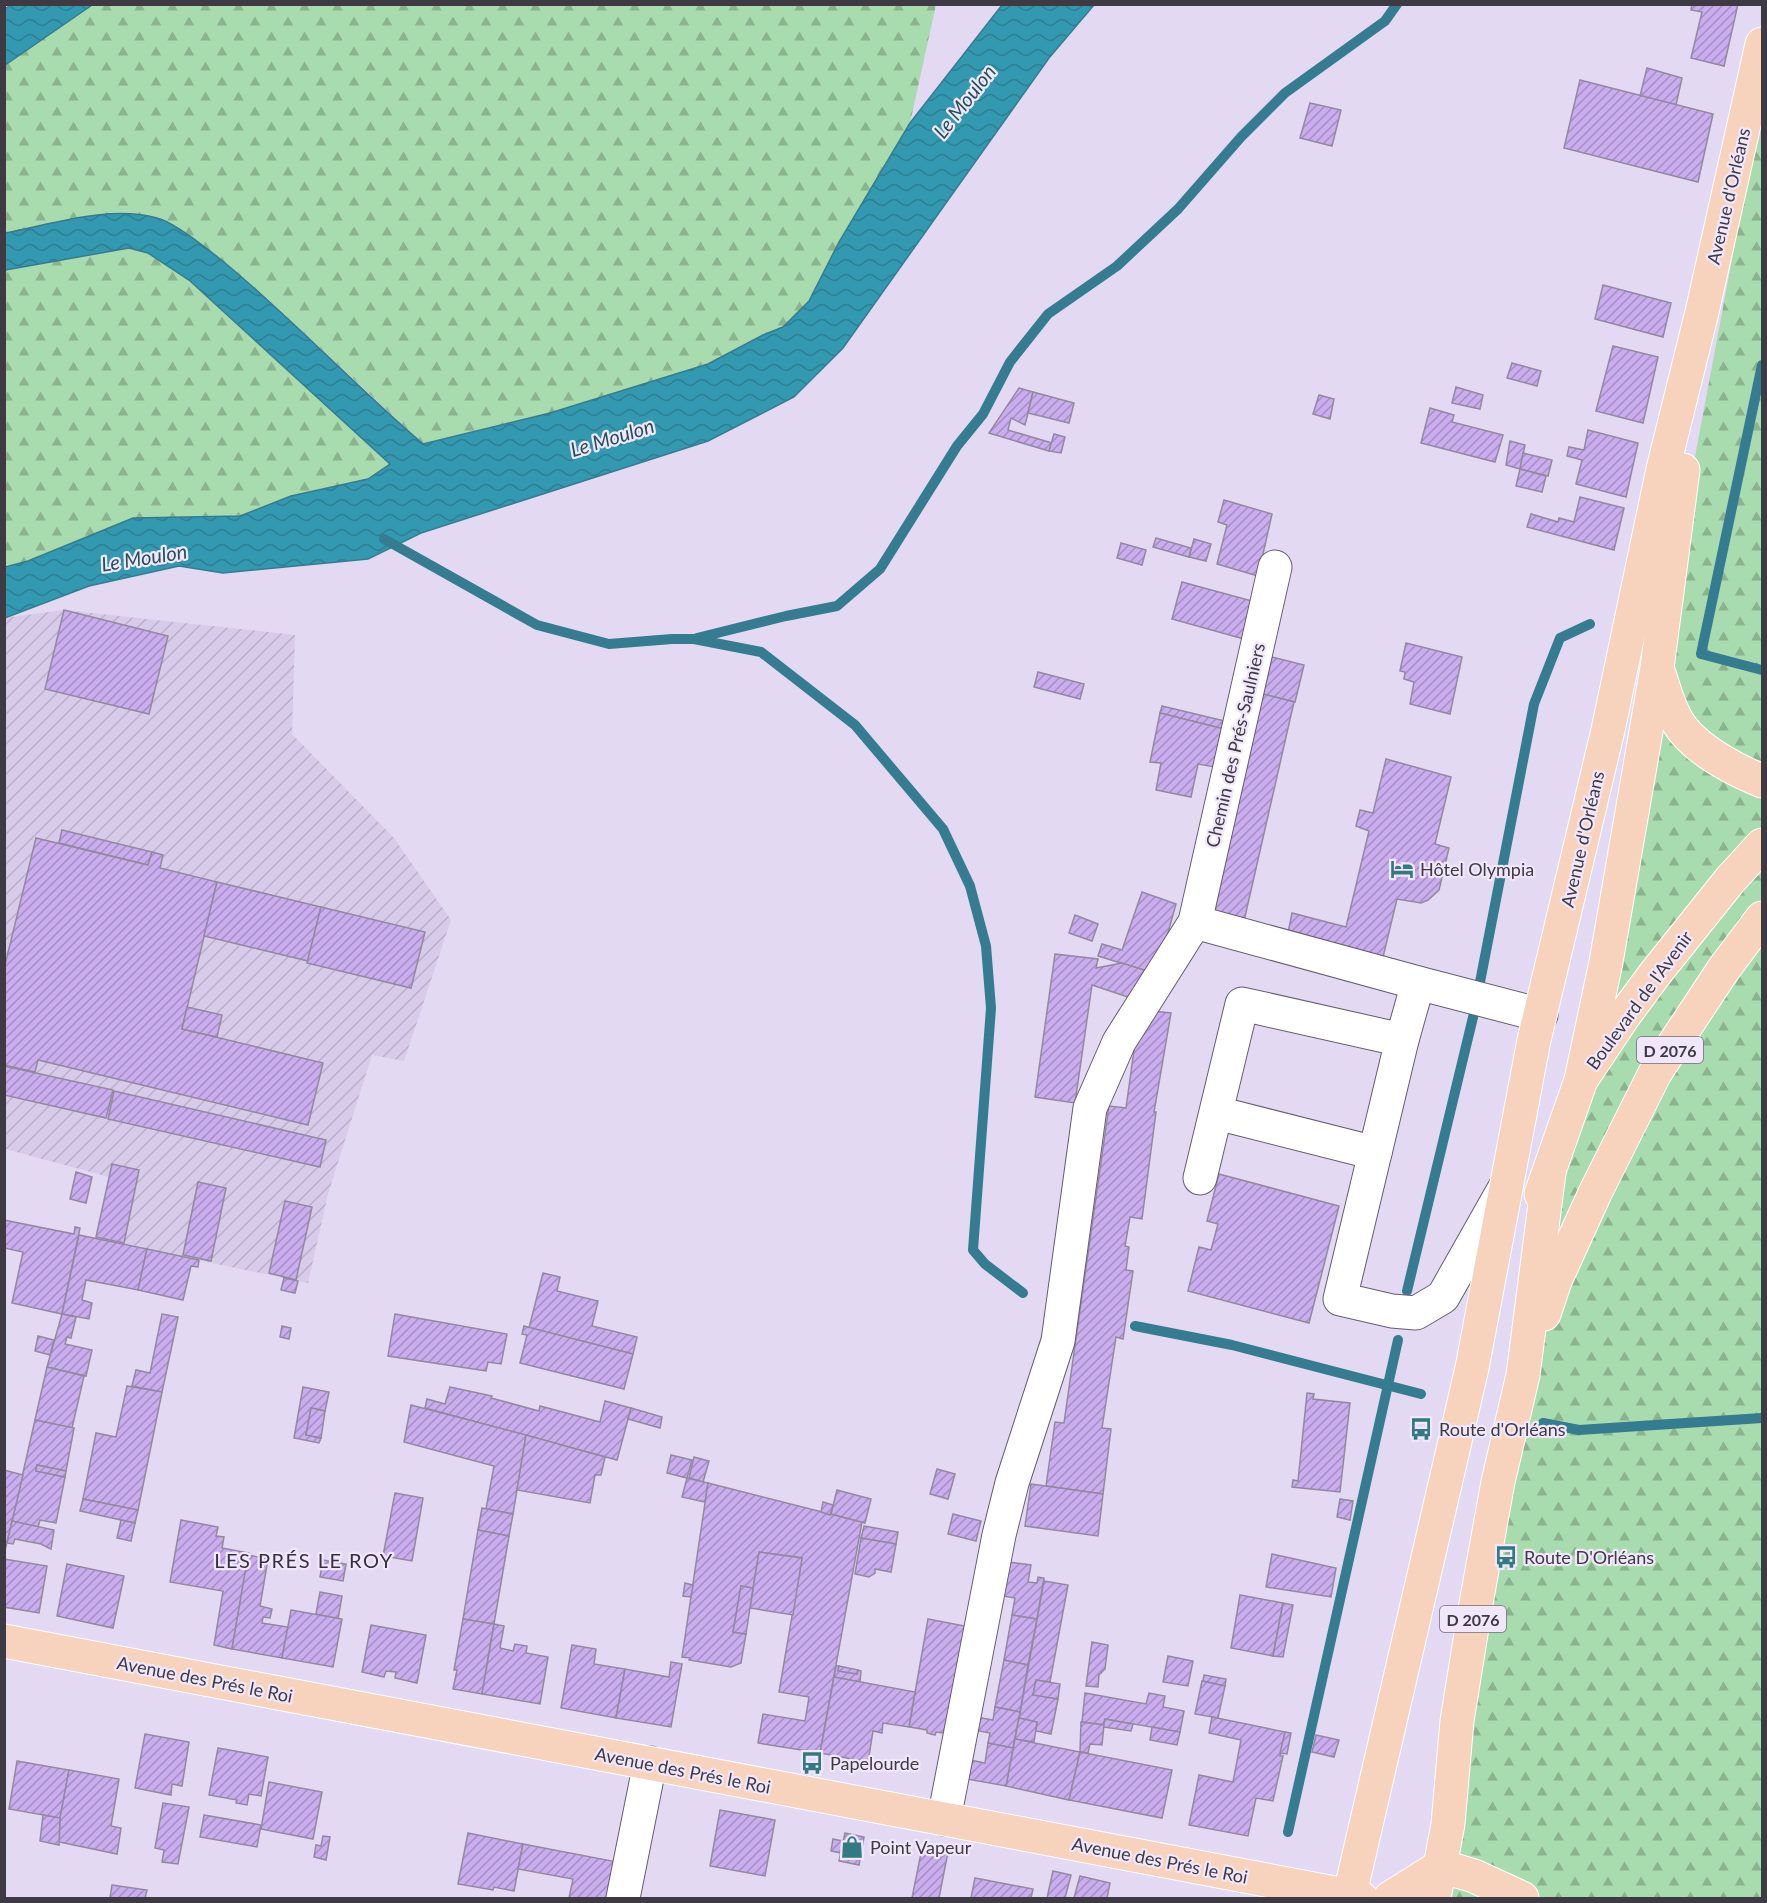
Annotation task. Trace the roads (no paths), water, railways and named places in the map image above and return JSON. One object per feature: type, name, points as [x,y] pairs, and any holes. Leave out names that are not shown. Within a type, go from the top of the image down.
[{"type":"main road","name":"Avenue d'Orléans","points":[[1472,1368],[1534,1040],[1608,729],[1663,469],[1702,312],[1762,44]]},
{"type":"main road","name":"Avenue d'Orléans","points":[[1581,1080],[1606,962],[1657,668],[1702,312]]},
{"type":"main road","points":[[1657,668],[1674,717],[1697,744],[1733,769],[1762,781]]},
{"type":"main road","name":"Boulevard de l'Avenir","points":[[1549,1173],[1581,1080],[1654,975],[1730,880],[1762,845]]},
{"type":"main road","name":"D 2076","points":[[1434,1899],[1448,1824],[1457,1721],[1475,1609],[1498,1482],[1523,1375],[1555,1281],[1595,1193],[1656,1073],[1723,970],[1762,918]]},
{"type":"main road","name":"D 2076","points":[[1523,1375],[1549,1173]]},
{"type":"main road","name":"D 2076","points":[[1360,1898],[1372,1805],[1472,1368],[1549,1173]]},
{"type":"main road","name":"Avenue des Prés le Roi","points":[[4,1641],[1360,1898]]},
{"type":"main road","points":[[1390,1899],[1441,1866],[1474,1876],[1522,1899]]},
{"type":"street","name":"Chemin des Prés-Saulniers","points":[[944,1819],[999,1535],[1012,1483],[1058,1341],[1090,1108],[1119,1042],[1195,922],[1275,567]]},
{"type":"street","points":[[1195,922],[1540,1015]]},
{"type":"street","points":[[1418,983],[1402,1040],[1340,1299],[1392,1311],[1416,1312],[1443,1297],[1507,1185]]},
{"type":"street","points":[[1200,1178],[1242,1004],[1402,1040]]},
{"type":"street","points":[[1217,1113],[1375,1153]]},
{"type":"street","points":[[623,1899],[650,1764]]},
{"type":"water","points":[[10,5],[92,5],[5,65],[5,9]]},
{"type":"water","name":"Le Moulon","points":[[1002,5],[1094,5],[1049,58],[843,348],[794,397],[708,441],[421,533],[368,559],[223,573],[179,566],[89,586],[5,618],[5,567],[28,561],[133,518],[240,516],[291,496],[368,479],[390,464],[189,280],[148,253],[129,248],[5,270],[5,233],[100,215],[138,215],[164,221],[202,245],[251,285],[423,444],[550,413],[708,364],[783,327],[809,301],[839,242],[910,123]]},
{"type":"waterway","points":[[697,638],[837,606],[880,569],[957,446],[983,414],[1010,362],[1048,314],[1117,266],[1178,209],[1241,137],[1285,93],[1385,21],[1397,4]]},
{"type":"waterway","points":[[1762,365],[1701,654],[1762,670]]},
{"type":"waterway","points":[[384,539],[537,625],[609,644],[694,639],[761,652],[855,725],[943,829],[970,886],[986,946],[991,1008],[973,1250],[985,1264],[1023,1293]]},
{"type":"waterway","points":[[1480,982],[1534,704],[1560,638],[1590,624]]},
{"type":"waterway","points":[[1407,1291],[1475,1009]]},
{"type":"waterway","points":[[1135,1326],[1232,1345],[1421,1394]]},
{"type":"waterway","points":[[1288,1832],[1398,1340]]},
{"type":"waterway","points":[[1543,1423],[1579,1430],[1762,1418]]},
{"type":"place","name":"Hôtel Olympia","points":[[1402,869]]},
{"type":"place","name":"Route d'Orléans","points":[[1421,1429]]},
{"type":"place","name":"Route D'Orléans","points":[[1506,1557]]},
{"type":"place","name":"Papelourde","points":[[812,1763]]},
{"type":"place","name":"Point Vapeur","points":[[852,1847]]},
{"type":"district","name":"LES PRÉS LE ROY","points":[[304,1560]]}]
